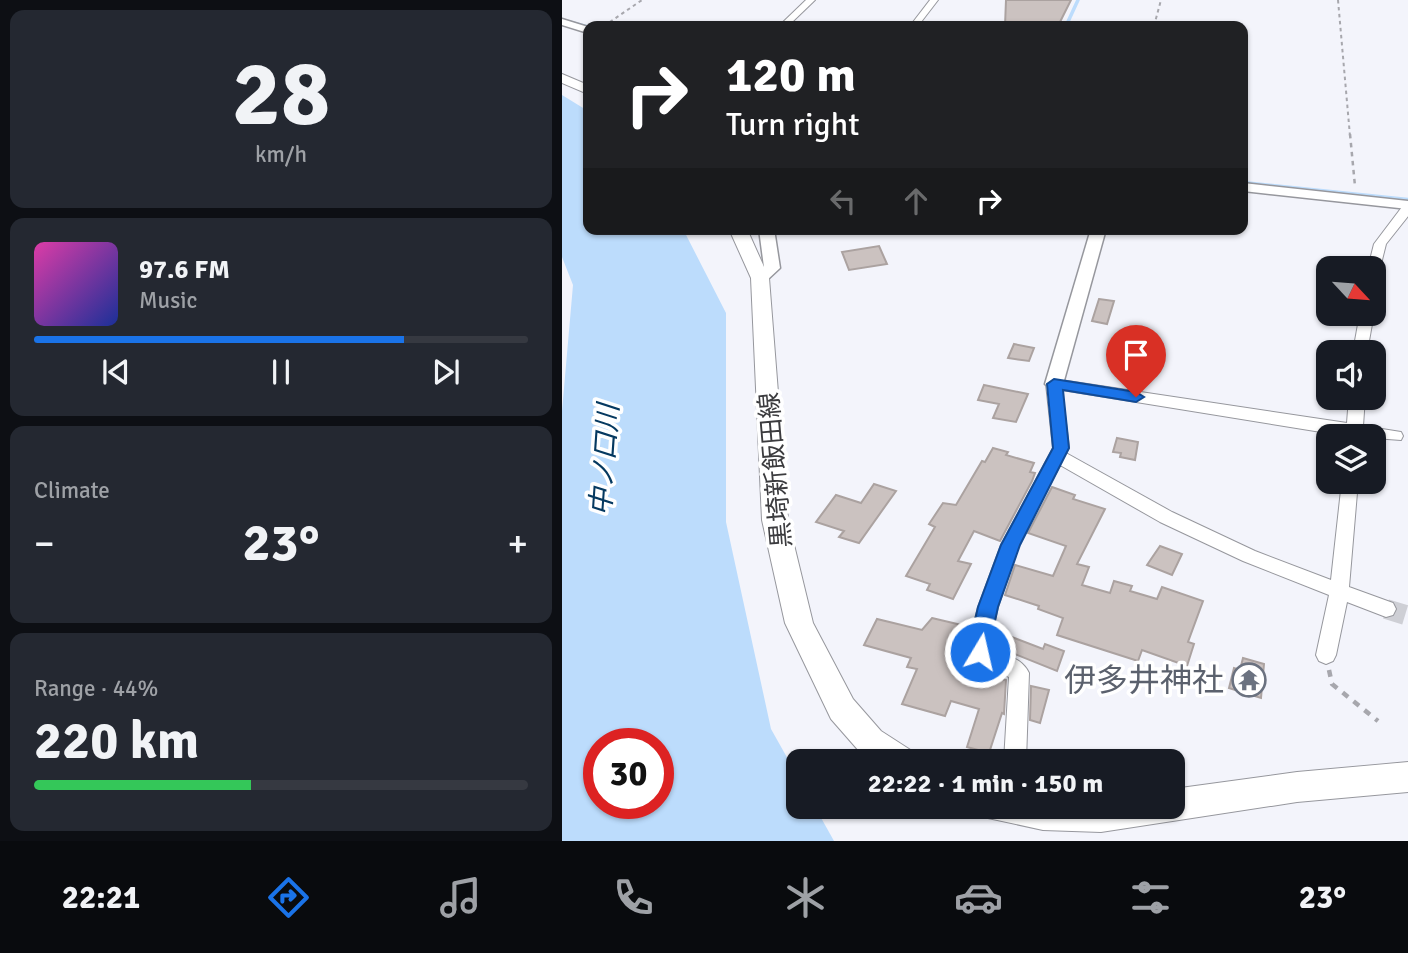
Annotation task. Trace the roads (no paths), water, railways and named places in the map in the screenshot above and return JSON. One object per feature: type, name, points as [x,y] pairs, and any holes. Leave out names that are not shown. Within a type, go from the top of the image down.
[{"type":"main road","points":[[562,78],[583,88]]},
{"type":"main road","name":"黒埼新飯田線","points":[[741,235],[760,278],[775,520],[799,623],[842,709],[870,741],[882,749]]},
{"type":"main road","points":[[1185,803],[1297,788],[1408,777]]},
{"type":"street","points":[[788,21],[811,0]]},
{"type":"street","points":[[918,21],[934,0]]},
{"type":"street","points":[[562,22],[583,28]]},
{"type":"street","points":[[1248,188],[1408,205],[1380,244],[1377,256]]},
{"type":"street","points":[[760,278],[772,268],[767,235]]},
{"type":"street","points":[[1016,749],[1019,673],[1009,665],[980,652],[979,645],[988,607],[1011,545],[1061,448],[1054,384],[1097,235]]},
{"type":"street","points":[[1054,384],[1316,427]]},
{"type":"street","points":[[1386,435],[1395,436]]},
{"type":"street","points":[[1058,456],[1166,517],[1249,556],[1386,609]]},
{"type":"street","points":[[1326,655],[1339,593],[1349,494]]},
{"type":"water","name":"中ノ口川","points":[[562,95],[583,108],[583,235],[686,235],[726,313],[726,522],[771,729],[786,756],[786,819],[822,819],[834,841],[562,841],[562,411],[573,285],[562,257]]},
{"type":"waterway","points":[[1068,21],[1078,0]]},
{"type":"waterway","points":[[562,20],[583,26]]},
{"type":"waterway","points":[[1248,184],[1409,200]]},
{"type":"tunnel","points":[[1386,609],[1409,616]]},
{"type":"place","name":"伊多井神社","points":[[1249,680]]}]
